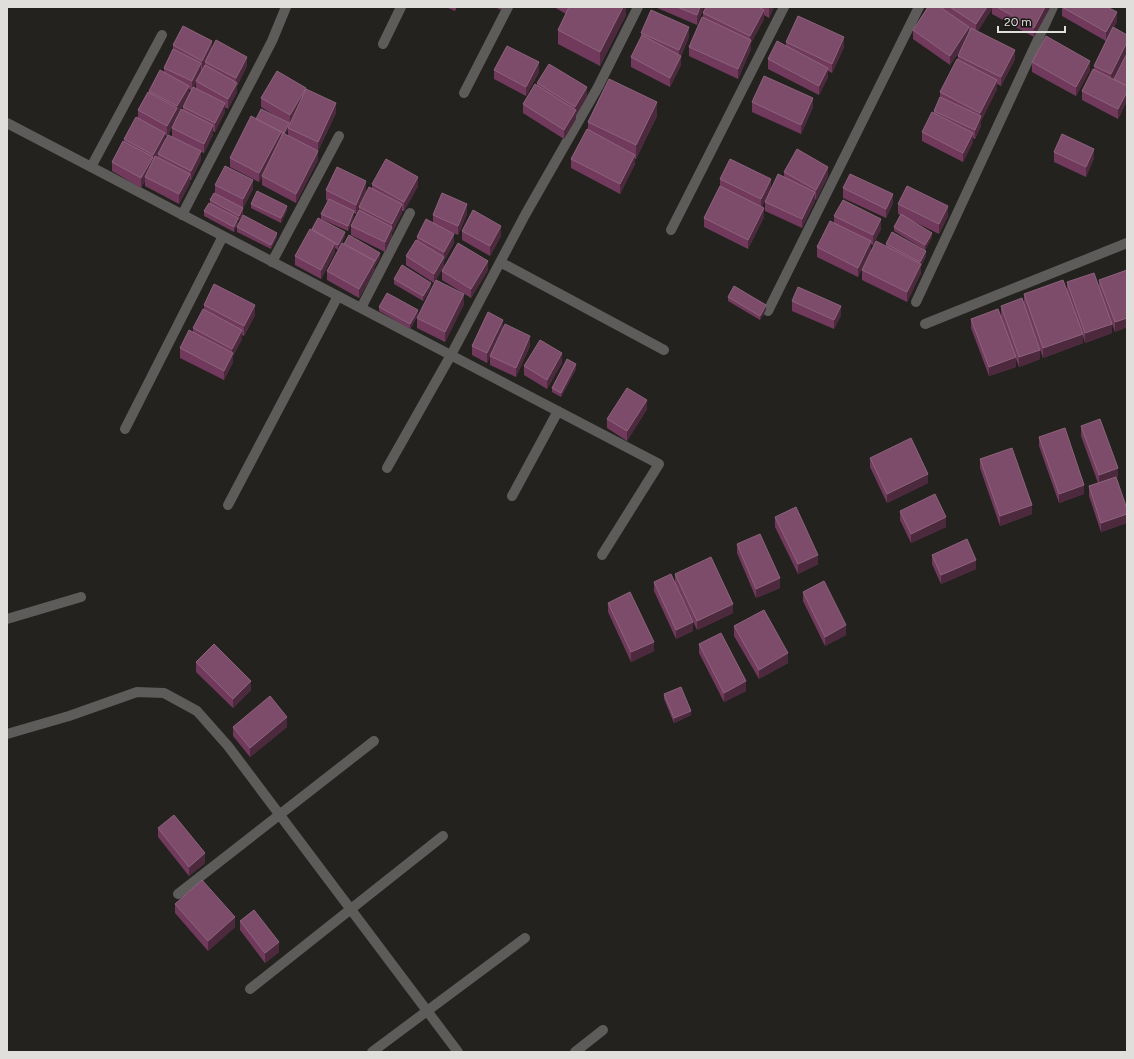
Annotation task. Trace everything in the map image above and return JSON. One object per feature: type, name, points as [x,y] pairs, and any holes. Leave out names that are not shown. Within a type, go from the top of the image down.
[{"type":"street","points":[[182,215],[272,41],[286,7]]},
{"type":"street","points":[[383,44],[401,7]]},
{"type":"street","points":[[464,92],[508,7]]},
{"type":"street","points":[[387,468],[451,355],[500,262],[598,86],[638,7]]},
{"type":"street","points":[[671,230],[784,7]]},
{"type":"street","points":[[768,311],[919,7]]},
{"type":"street","points":[[916,302],[1053,7]]},
{"type":"street","points":[[91,167],[162,35]]},
{"type":"street","points":[[7,123],[660,464],[602,555]]},
{"type":"street","points":[[272,262],[339,136]]},
{"type":"street","points":[[361,308],[410,213]]},
{"type":"street","points":[[125,429],[223,236]]},
{"type":"street","points":[[925,324],[1127,243]]},
{"type":"street","points":[[500,262],[664,350]]},
{"type":"street","points":[[228,505],[338,296]]},
{"type":"street","points":[[512,496],[558,411]]},
{"type":"street","points":[[7,619],[81,597]]},
{"type":"street","points":[[7,734],[69,716],[136,692],[164,693],[197,711],[228,746],[458,1052]]},
{"type":"street","points":[[178,894],[374,742]]},
{"type":"street","points":[[250,989],[443,836]]},
{"type":"street","points":[[372,1052],[525,938]]},
{"type":"street","points":[[575,1052],[603,1030]]},
{"type":"building","points":[[569,7],[623,7],[600,52],[558,30]]},
{"type":"building","points":[[677,7],[700,7],[697,15]]},
{"type":"building","points":[[706,7],[758,7],[764,10],[750,36],[703,13]]},
{"type":"building","points":[[928,7],[940,7],[969,27],[950,56],[913,30]]},
{"type":"building","points":[[950,7],[987,7],[976,24]]},
{"type":"building","points":[[997,7],[1045,7],[1034,28]]},
{"type":"building","points":[[1062,7],[1107,7],[1117,12],[1106,32]]},
{"type":"building","points":[[651,10],[689,27],[679,50],[641,33]]},
{"type":"building","points":[[798,16],[844,37],[832,64],[786,42]]},
{"type":"building","points":[[702,17],[751,40],[738,69],[689,47]]},
{"type":"building","points":[[183,26],[212,41],[202,61],[173,45]]},
{"type":"building","points":[[1113,27],[1127,35],[1127,42],[1111,74],[1094,66]]},
{"type":"building","points":[[971,28],[1015,50],[1001,77],[958,56]]},
{"type":"building","points":[[642,35],[681,56],[670,78],[631,57]]},
{"type":"building","points":[[1046,36],[1090,61],[1076,87],[1032,62]]},
{"type":"building","points":[[216,40],[247,57],[236,78],[205,62]]},
{"type":"building","points":[[777,41],[828,68],[819,86],[768,59]]},
{"type":"building","points":[[507,46],[539,62],[526,87],[494,70]]},
{"type":"building","points":[[173,49],[201,63],[192,81],[164,68]]},
{"type":"building","points":[[1127,55],[1127,86],[1114,79]]},
{"type":"building","points":[[957,59],[997,80],[980,113],[940,92]]},
{"type":"building","points":[[549,64],[587,87],[575,107],[537,83]]},
{"type":"building","points":[[205,65],[237,83],[228,99],[196,81]]},
{"type":"building","points":[[1093,69],[1127,86],[1127,92],[1118,109],[1082,91]]},
{"type":"building","points":[[160,70],[189,86],[177,106],[149,91]]},
{"type":"building","points":[[277,71],[306,88],[290,115],[261,98]]},
{"type":"building","points":[[764,76],[813,98],[801,125],[752,102]]},
{"type":"building","points":[[609,79],[657,102],[636,145],[588,122]]},
{"type":"building","points":[[535,84],[576,110],[564,130],[523,104]]},
{"type":"building","points":[[193,87],[225,103],[215,123],[183,107]]},
{"type":"building","points":[[306,89],[336,103],[318,142],[288,128]]},
{"type":"building","points":[[148,92],[177,108],[167,126],[138,110]]},
{"type":"building","points":[[940,97],[981,116],[975,130],[934,111]]},
{"type":"building","points":[[181,109],[213,125],[204,144],[172,128]]},
{"type":"building","points":[[261,109],[289,123],[284,133],[256,119]]},
{"type":"building","points":[[932,112],[973,133],[963,153],[922,132]]},
{"type":"building","points":[[251,116],[281,132],[259,173],[230,158]]},
{"type":"building","points":[[136,117],[165,133],[153,155],[124,139]]},
{"type":"building","points":[[587,129],[635,155],[620,184],[571,159]]},
{"type":"building","points":[[283,133],[318,151],[296,194],[262,176]]},
{"type":"building","points":[[1062,134],[1094,149],[1086,167],[1054,152]]},
{"type":"building","points":[[168,135],[201,151],[191,171],[158,154]]},
{"type":"building","points":[[123,141],[153,157],[141,178],[112,162]]},
{"type":"building","points":[[797,149],[828,167],[816,190],[784,172]]},
{"type":"building","points":[[155,156],[190,174],[179,194],[145,177]]},
{"type":"building","points":[[386,159],[418,177],[404,202],[372,184]]},
{"type":"building","points":[[730,159],[771,179],[761,199],[720,179]]},
{"type":"building","points":[[225,166],[253,180],[243,199],[215,185]]},
{"type":"building","points":[[337,167],[366,181],[356,205],[326,190]]},
{"type":"building","points":[[778,174],[815,192],[802,219],[765,202]]},
{"type":"building","points":[[850,174],[893,194],[886,209],[843,188]]},
{"type":"building","points":[[720,186],[764,208],[748,240],[704,218]]},
{"type":"building","points":[[907,186],[948,206],[939,224],[898,204]]},
{"type":"building","points":[[369,187],[402,204],[392,224],[359,207]]},
{"type":"building","points":[[257,191],[287,206],[281,218],[251,204]]},
{"type":"building","points":[[214,193],[243,208],[239,216],[210,200]]},
{"type":"building","points":[[442,193],[467,204],[458,226],[433,215]]},
{"type":"building","points":[[329,199],[354,211],[348,226],[321,214]]},
{"type":"building","points":[[843,200],[881,219],[873,235],[834,216]]},
{"type":"building","points":[[209,203],[238,218],[234,227],[204,211]]},
{"type":"building","points":[[359,210],[392,227],[385,242],[351,226]]},
{"type":"building","points":[[473,210],[501,226],[490,246],[462,231]]},
{"type":"building","points":[[901,214],[932,233],[925,245],[894,227]]},
{"type":"building","points":[[243,215],[277,233],[271,245],[237,227]]},
{"type":"building","points":[[318,218],[345,232],[338,245],[312,229]]},
{"type":"building","points":[[426,219],[454,234],[444,252],[417,237]]},
{"type":"building","points":[[830,221],[871,241],[858,268],[817,247]]},
{"type":"building","points":[[310,229],[335,243],[321,270],[295,256]]},
{"type":"building","points":[[892,232],[926,251],[920,262],[886,244]]},
{"type":"building","points":[[349,235],[380,253],[375,261],[344,244]]},
{"type":"building","points":[[416,240],[444,257],[434,274],[406,256]]},
{"type":"building","points":[[876,241],[921,264],[907,292],[862,270]]},
{"type":"building","points":[[342,243],[375,261],[359,289],[327,271]]},
{"type":"building","points":[[458,243],[488,261],[471,289],[442,271]]},
{"type":"building","points":[[402,265],[431,283],[423,296],[394,279]]},
{"type":"building","points":[[1127,270],[1127,318],[1115,322],[1099,280]]},
{"type":"building","points":[[1094,273],[1112,324],[1085,333],[1067,282]]},
{"type":"building","points":[[436,280],[464,294],[445,332],[417,318]]},
{"type":"building","points":[[1063,280],[1083,334],[1043,348],[1024,294]]},
{"type":"building","points":[[214,284],[255,305],[244,326],[204,305]]},
{"type":"building","points":[[734,286],[766,305],[760,316],[728,297]]},
{"type":"building","points":[[798,287],[841,306],[834,320],[792,301]]},
{"type":"building","points":[[387,293],[418,310],[410,324],[379,307]]},
{"type":"building","points":[[1022,298],[1040,350],[1019,357],[1001,306]]},
{"type":"building","points":[[203,309],[242,330],[232,349],[193,328]]},
{"type":"building","points":[[998,309],[1016,357],[989,367],[971,319]]},
{"type":"building","points":[[488,312],[503,320],[487,353],[472,346]]},
{"type":"building","points":[[505,324],[530,336],[516,368],[490,356]]},
{"type":"building","points":[[189,330],[233,353],[224,371],[180,348]]},
{"type":"building","points":[[540,340],[562,353],[547,380],[524,366]]},
{"type":"building","points":[[567,359],[576,364],[561,393],[552,388]]},
{"type":"building","points":[[627,388],[647,400],[627,431],[607,419]]},
{"type":"building","points":[[1100,419],[1118,468],[1099,475],[1081,426]]},
{"type":"building","points":[[1065,428],[1084,485],[1059,494],[1039,437]]},
{"type":"building","points":[[911,438],[928,474],[887,494],[870,458]]},
{"type":"building","points":[[1012,448],[1032,505],[1000,516],[980,459]]},
{"type":"building","points":[[1116,477],[1127,509],[1127,514],[1101,523],[1089,486]]},
{"type":"building","points":[[935,494],[946,517],[911,534],[900,511]]},
{"type":"building","points":[[796,507],[818,555],[798,564],[775,517]]},
{"type":"building","points":[[760,534],[780,578],[756,589],[737,544]]},
{"type":"building","points":[[967,539],[976,560],[941,575],[932,555]]},
{"type":"building","points":[[711,557],[733,604],[697,621],[675,574]]},
{"type":"building","points":[[671,574],[693,622],[676,630],[654,582]]},
{"type":"building","points":[[824,581],[846,625],[825,637],[803,592]]},
{"type":"building","points":[[630,592],[654,642],[631,652],[608,603]]},
{"type":"building","points":[[764,610],[788,653],[759,670],[734,626]]},
{"type":"building","points":[[721,633],[746,681],[724,693],[699,644]]},
{"type":"building","points":[[214,644],[251,681],[233,699],[196,662]]},
{"type":"building","points":[[681,687],[691,711],[674,718],[664,694]]},
{"type":"building","points":[[270,696],[287,717],[250,748],[233,727]]},
{"type":"building","points":[[174,815],[205,853],[189,867],[158,828]]},
{"type":"building","points":[[202,880],[235,917],[208,941],[175,904]]},
{"type":"building","points":[[254,910],[279,942],[265,953],[240,921]]}]
